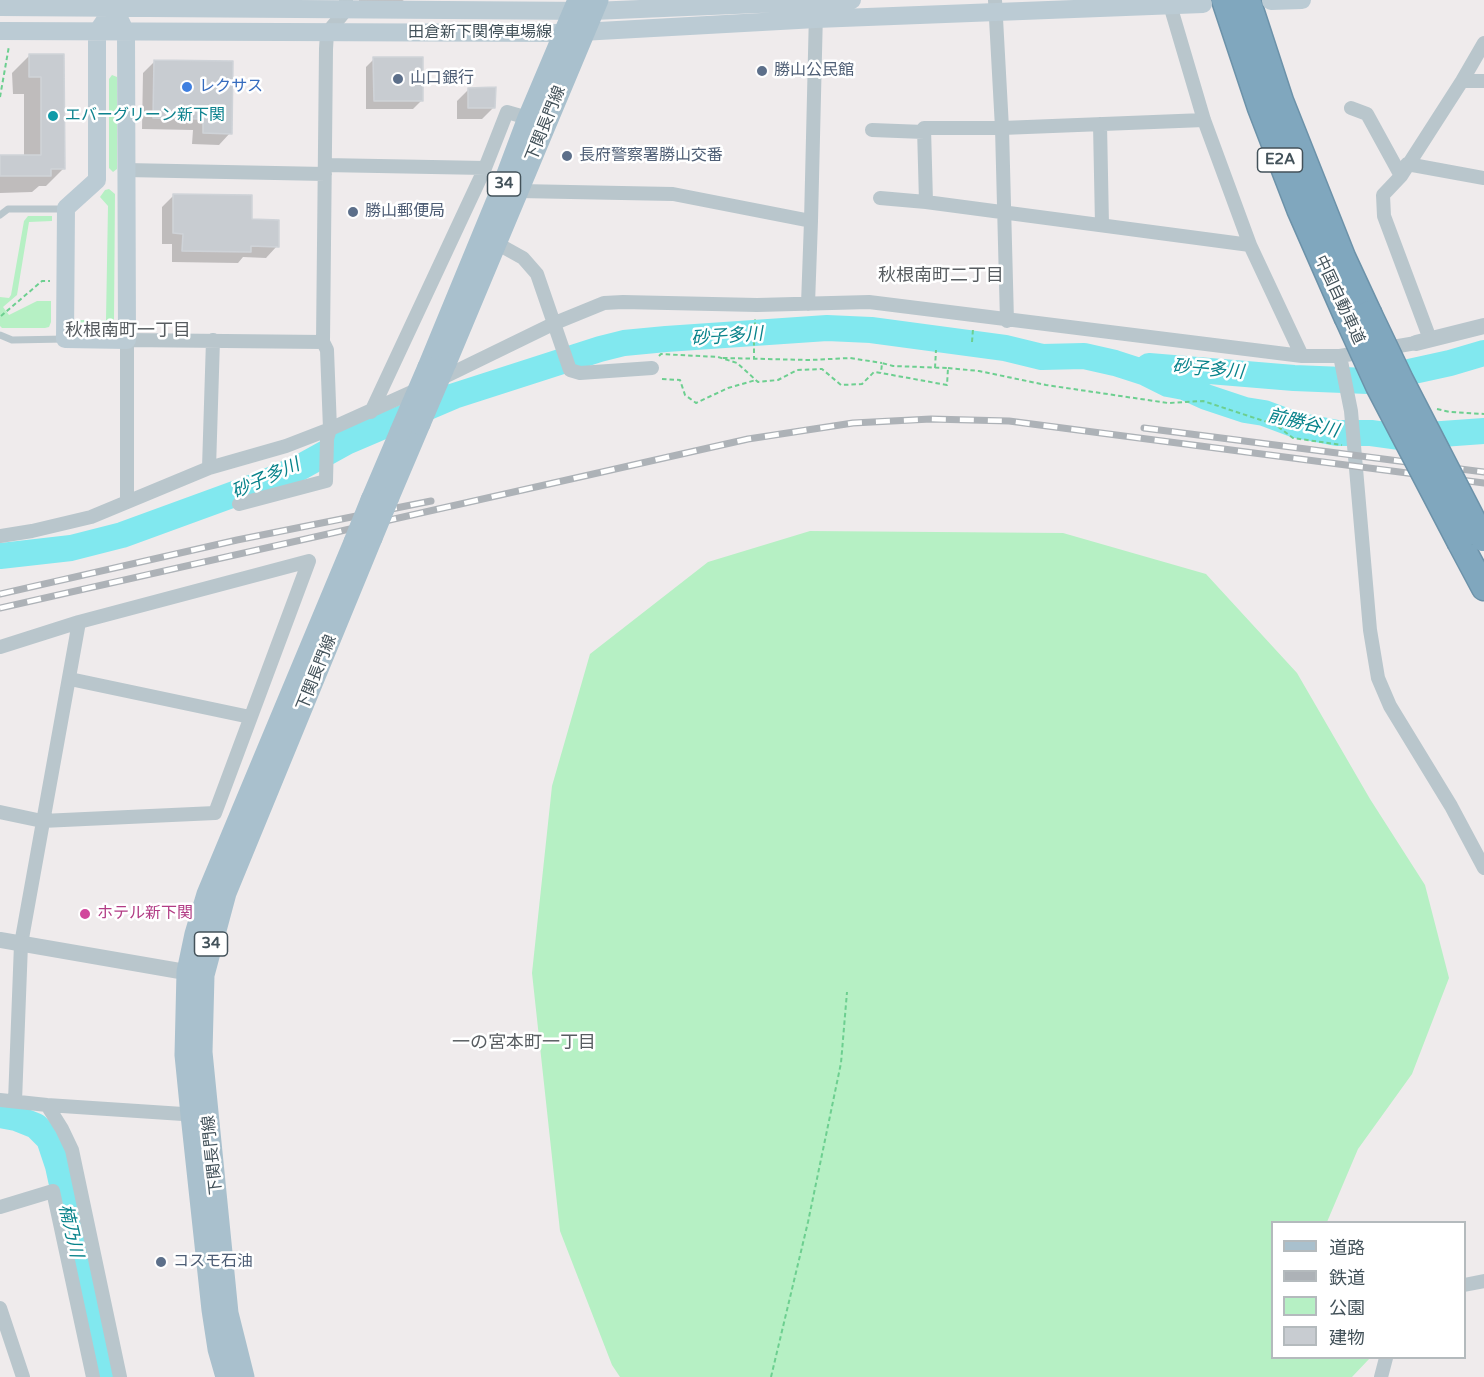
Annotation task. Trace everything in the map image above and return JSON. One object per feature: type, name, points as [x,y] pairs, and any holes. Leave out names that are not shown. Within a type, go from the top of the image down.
[{"type":"highway","name":"中国自動車道","points":[[1260,0],[1281,101],[1343,257],[1378,386],[1484,588]]},
{"type":"highway","name":"中国自動車道","points":[[1213,2],[1260,108],[1322,263],[1406,390],[1484,540]]},
{"type":"main road","name":"田倉新下関停車場線","points":[[5,39],[97,32],[573,32],[816,7],[852,0]]},
{"type":"main road","points":[[1260,0],[1302,0]]},
{"type":"main road","name":"田倉新下関停車場線","points":[[0,7],[33,3],[114,7],[191,4],[995,7],[1213,2]]},
{"type":"main road","name":"下関長門線","points":[[226,1377],[218,1349],[212,1310],[200,1115],[202,1052],[196,973],[363,540],[380,499],[420,423],[437,365],[528,118],[585,6]]},
{"type":"main road","points":[[97,180],[97,32],[114,7]]},
{"type":"main road","points":[[114,7],[126,33],[127,340],[65,339],[66,208],[97,180],[126,177]]},
{"type":"main road","name":"下関長門線","points":[[380,499],[400,432],[437,365],[519,191],[573,32]]},
{"type":"main road","name":"下関長門線","points":[[200,1115],[228,1312],[244,1377]]},
{"type":"street","points":[[1170,4],[1204,120],[1250,245],[1302,356]]},
{"type":"street","points":[[239,504],[326,481],[329,434],[327,350],[323,342],[327,33],[346,5]]},
{"type":"street","points":[[808,304],[816,7]]},
{"type":"street","points":[[995,7],[1002,128],[1007,321]]},
{"type":"street","points":[[1423,341],[1384,216],[1383,195],[1404,170],[1484,43]]},
{"type":"street","points":[[1462,81],[1484,81]]},
{"type":"street","points":[[1351,108],[1367,114],[1404,170]]},
{"type":"street","points":[[371,412],[486,168],[507,112],[528,118]]},
{"type":"street","points":[[927,202],[924,128],[1002,128],[1204,120]]},
{"type":"street","points":[[1100,124],[1102,225]]},
{"type":"street","points":[[872,130],[924,132]]},
{"type":"street","points":[[126,177],[325,170],[486,168]]},
{"type":"street","points":[[1404,170],[1484,178]]},
{"type":"street","points":[[519,191],[673,194],[812,221]]},
{"type":"street","points":[[880,198],[1005,211],[1250,245]]},
{"type":"street","points":[[496,243],[523,258],[537,274],[570,370],[580,373],[652,368]]},
{"type":"street","points":[[0,536],[91,518],[209,468],[329,434],[555,323],[604,303],[868,302],[1341,362],[1484,326]]},
{"type":"street","points":[[127,502],[127,340],[323,342]]},
{"type":"street","points":[[209,468],[213,340]]},
{"type":"street","points":[[1341,362],[1352,421],[1348,443],[1370,630],[1378,678],[1390,706],[1451,806],[1484,868]]},
{"type":"street","points":[[0,647],[79,622],[309,561],[215,813],[42,821],[0,812]]},
{"type":"street","points":[[15,1101],[21,944],[79,622]]},
{"type":"street","points":[[70,678],[250,717]]},
{"type":"street","points":[[0,940],[196,973]]},
{"type":"street","points":[[0,1100],[200,1115]]},
{"type":"street","points":[[47,1105],[63,1129],[72,1150],[120,1377]]},
{"type":"street","points":[[0,1207],[53,1191],[93,1377]]},
{"type":"street","points":[[1466,1285],[1484,1281]]},
{"type":"street","points":[[0,1308],[23,1377]]},
{"type":"street","points":[[1381,1377],[1386,1359]]},
{"type":"lane","points":[[0,215],[8,209],[66,208]]},
{"type":"lane","points":[[0,335],[12,340],[65,339]]},
{"type":"path","points":[[0,98],[5,39]]},
{"type":"path","points":[[1,316],[42,281],[50,281]]},
{"type":"path","points":[[972,342],[973,320]]},
{"type":"path","points":[[754,341],[754,358]]},
{"type":"path","points":[[935,368],[936,350]]},
{"type":"path","points":[[756,380],[728,388],[696,403],[685,395],[680,380],[658,378],[652,368],[661,354],[810,360],[850,358],[893,366],[980,371],[1046,385],[1168,403],[1203,401],[1276,425],[1293,438],[1348,443]]},
{"type":"path","points":[[720,358],[737,363],[758,382],[778,380],[797,370],[822,369],[841,385],[862,384],[874,372],[947,385],[948,368]]},
{"type":"path","points":[[881,373],[882,363]]},
{"type":"path","points":[[771,1377],[808,1222],[841,1063],[847,992]]},
{"type":"green space","points":[[112,75],[117,77],[117,169],[113,172],[109,168],[109,79]]},
{"type":"green space","points":[[109,189],[115,194],[114,319],[105,327],[76,327],[72,325],[71,320],[106,320],[108,206],[100,197],[105,190]]},
{"type":"green space","points":[[28,216],[52,216],[52,221],[29,222],[17,295],[3,307],[9,315],[37,301],[51,301],[51,322],[49,327],[45,328],[2,328],[0,326],[0,297],[9,298],[11,295],[24,221]]},
{"type":"green space","points":[[810,531],[1063,533],[1206,574],[1297,673],[1370,799],[1425,885],[1449,978],[1412,1074],[1358,1149],[1327,1221],[1271,1221],[1271,1359],[1369,1359],[1352,1377],[620,1377],[612,1365],[560,1231],[532,973],[552,786],[590,654],[708,562]]},
{"type":"building","name":"エバーグリーン新下関","points":[[29,54],[64,54],[65,169],[51,169],[51,176],[0,176],[0,155],[41,155],[41,77],[29,77]]},
{"type":"building","name":"山口銀行","points":[[373,57],[423,57],[423,101],[374,101]]},
{"type":"building","points":[[154,60],[233,61],[232,134],[203,133],[203,119],[153,118]]},
{"type":"building","points":[[496,87],[495,108],[468,108],[468,88]]},
{"type":"building","points":[[173,194],[252,195],[252,219],[279,220],[279,247],[251,246],[251,252],[182,251],[183,234],[173,233]]},
{"type":"waterway","name":"砂子多川","points":[[0,556],[71,548],[122,535],[259,485],[299,468],[346,442],[454,396],[600,349],[624,343],[666,339],[827,328],[871,330],[1005,348],[1042,357],[1084,356],[1146,373],[1168,384],[1184,387],[1245,410],[1264,413],[1296,425],[1337,433],[1371,433],[1400,437],[1484,431]]},
{"type":"waterway","name":"砂子多川","points":[[1149,366],[1294,378],[1368,381],[1484,353]]},
{"type":"waterway","name":"楠乃川","points":[[0,1115],[16,1118],[36,1126],[49,1139],[58,1166],[104,1377]]},
{"type":"railway","points":[[0,608],[748,439],[853,423],[931,419],[1009,421],[1484,483]]},
{"type":"railway","points":[[1144,428],[1484,472]]},
{"type":"railway","points":[[0,594],[237,540],[431,501]]},
{"type":"place","name":"勝山公民館","points":[[762,71]]},
{"type":"place","name":"山口銀行","points":[[398,79]]},
{"type":"place","name":"レクサス","points":[[187,87]]},
{"type":"place","name":"エバーグリーン新下関","points":[[53,116]]},
{"type":"place","name":"長府警察署勝山交番","points":[[567,156]]},
{"type":"place","name":"勝山郵便局","points":[[353,212]]},
{"type":"place","name":"ホテル新下関","points":[[85,914]]},
{"type":"place","name":"コスモ石油","points":[[161,1262]]},
{"type":"district","name":"秋根南町二丁目","points":[[941,276]]},
{"type":"district","name":"秋根南町一丁目","points":[[128,331]]},
{"type":"district","name":"一の宮本町一丁目","points":[[524,1043]]},
{"type":"water label","name":"前勝谷川","points":[[1303,424]]}]
